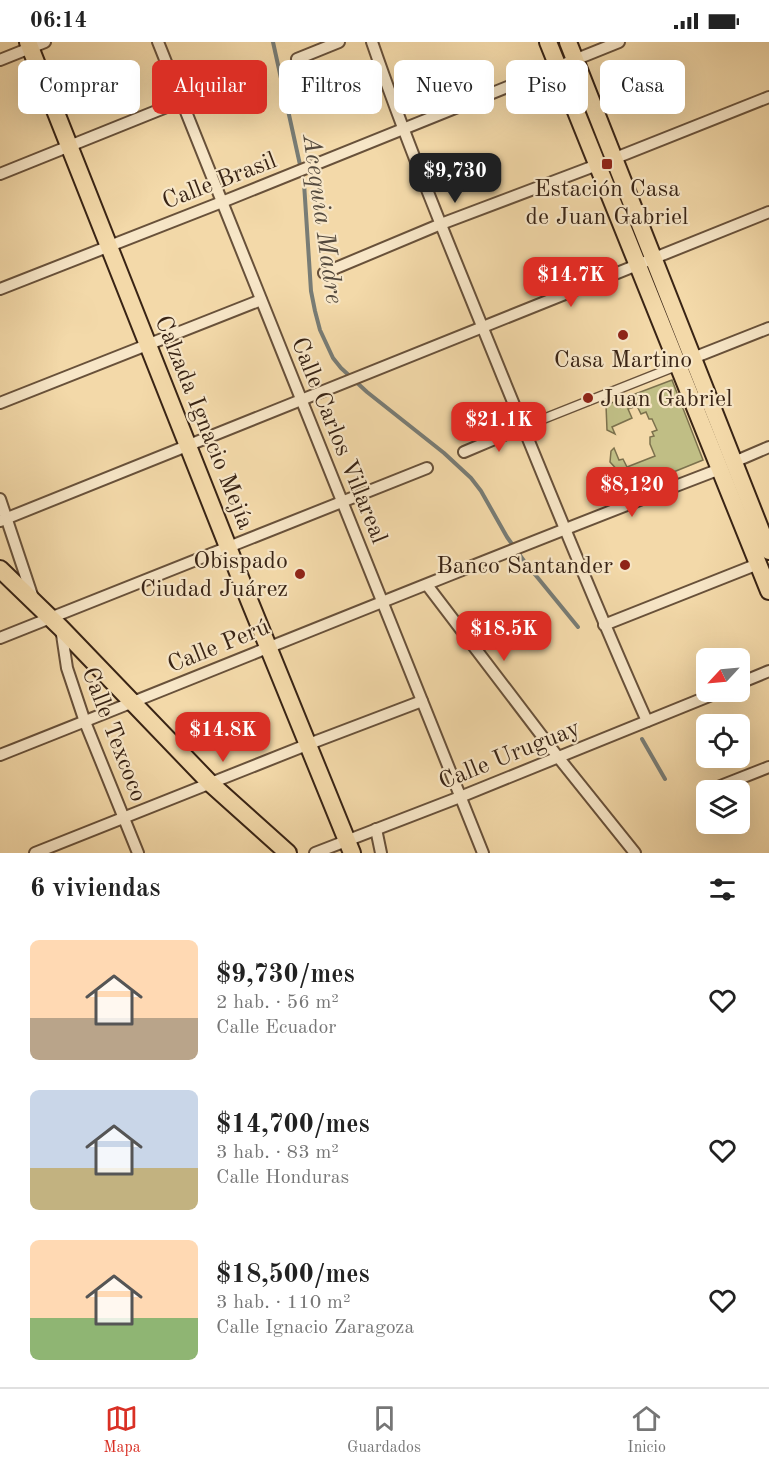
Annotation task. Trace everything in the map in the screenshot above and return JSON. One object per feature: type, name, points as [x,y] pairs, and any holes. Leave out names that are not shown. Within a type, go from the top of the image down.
[{"type":"main road","points":[[548,42],[556,60]]},
{"type":"main road","points":[[568,42],[638,266],[686,362]]},
{"type":"main road","name":"Calzada Ignacio Mejía","points":[[34,44],[70,147],[108,245],[268,648],[350,847]]},
{"type":"main road","points":[[582,114],[654,260],[686,362],[764,558],[769,591]]},
{"type":"main road","points":[[0,569],[56,623],[210,783],[288,853]]},
{"type":"street","name":"Calle Carlos Villareal","points":[[158,42],[165,60]]},
{"type":"street","points":[[297,59],[339,42]]},
{"type":"street","points":[[372,42],[402,128],[604,625],[638,724]]},
{"type":"street","name":"Calle Brasil","points":[[575,59],[619,42]]},
{"type":"street","points":[[0,60],[34,44]]},
{"type":"street","name":"Calle Brasil","points":[[0,289],[288,176],[506,87]]},
{"type":"street","points":[[324,273],[441,224],[769,97]]},
{"type":"street","points":[[0,174],[152,113]]},
{"type":"street","name":"Calle Carlos Villareal","points":[[187,114],[483,853]]},
{"type":"street","points":[[4,519],[769,213]]},
{"type":"street","points":[[0,403],[261,300]]},
{"type":"street","points":[[464,452],[769,328]]},
{"type":"street","name":"Calle Perú","points":[[0,755],[769,447]]},
{"type":"street","points":[[0,638],[56,623],[228,546],[427,468]]},
{"type":"street","points":[[0,499],[4,519],[34,601]]},
{"type":"street","points":[[604,625],[764,558]]},
{"type":"street","points":[[428,585],[558,757],[635,853]]},
{"type":"street","name":"Calle Texcoco","points":[[56,623],[67,668],[85,722],[138,853]]},
{"type":"street","points":[[750,679],[769,671]]},
{"type":"street","points":[[34,853],[422,701]]},
{"type":"street","name":"Calle Uruguay","points":[[315,853],[350,847],[376,829],[696,701]]},
{"type":"street","points":[[736,780],[769,767]]},
{"type":"street","points":[[376,829],[381,853]]},
{"type":"shaded area","points":[[672,380],[703,460],[634,488],[610,462],[611,451],[614,448],[619,460],[623,459],[627,467],[655,456],[650,437],[654,436],[652,432],[657,430],[652,419],[649,419],[646,412],[641,414],[637,406],[628,409],[632,418],[612,427],[615,434],[607,430],[606,405]]},
{"type":"waterway","name":"Acequia Madre","points":[[273,42],[304,183],[311,291],[320,330],[333,358],[367,392],[444,453],[471,478],[524,561],[578,627]]},
{"type":"waterway","name":"Acequia Madre","points":[[642,739],[665,779]]},
{"type":"place","name":"Estación Casa de Juan Gabriel","points":[[607,164]]},
{"type":"place","name":"Casa Martino","points":[[623,335]]},
{"type":"place","name":"Juan Gabriel","points":[[588,398]]},
{"type":"place","name":"Banco Santander","points":[[625,565]]},
{"type":"place","name":"Obispado Ciudad Juárez","points":[[300,574]]}]
